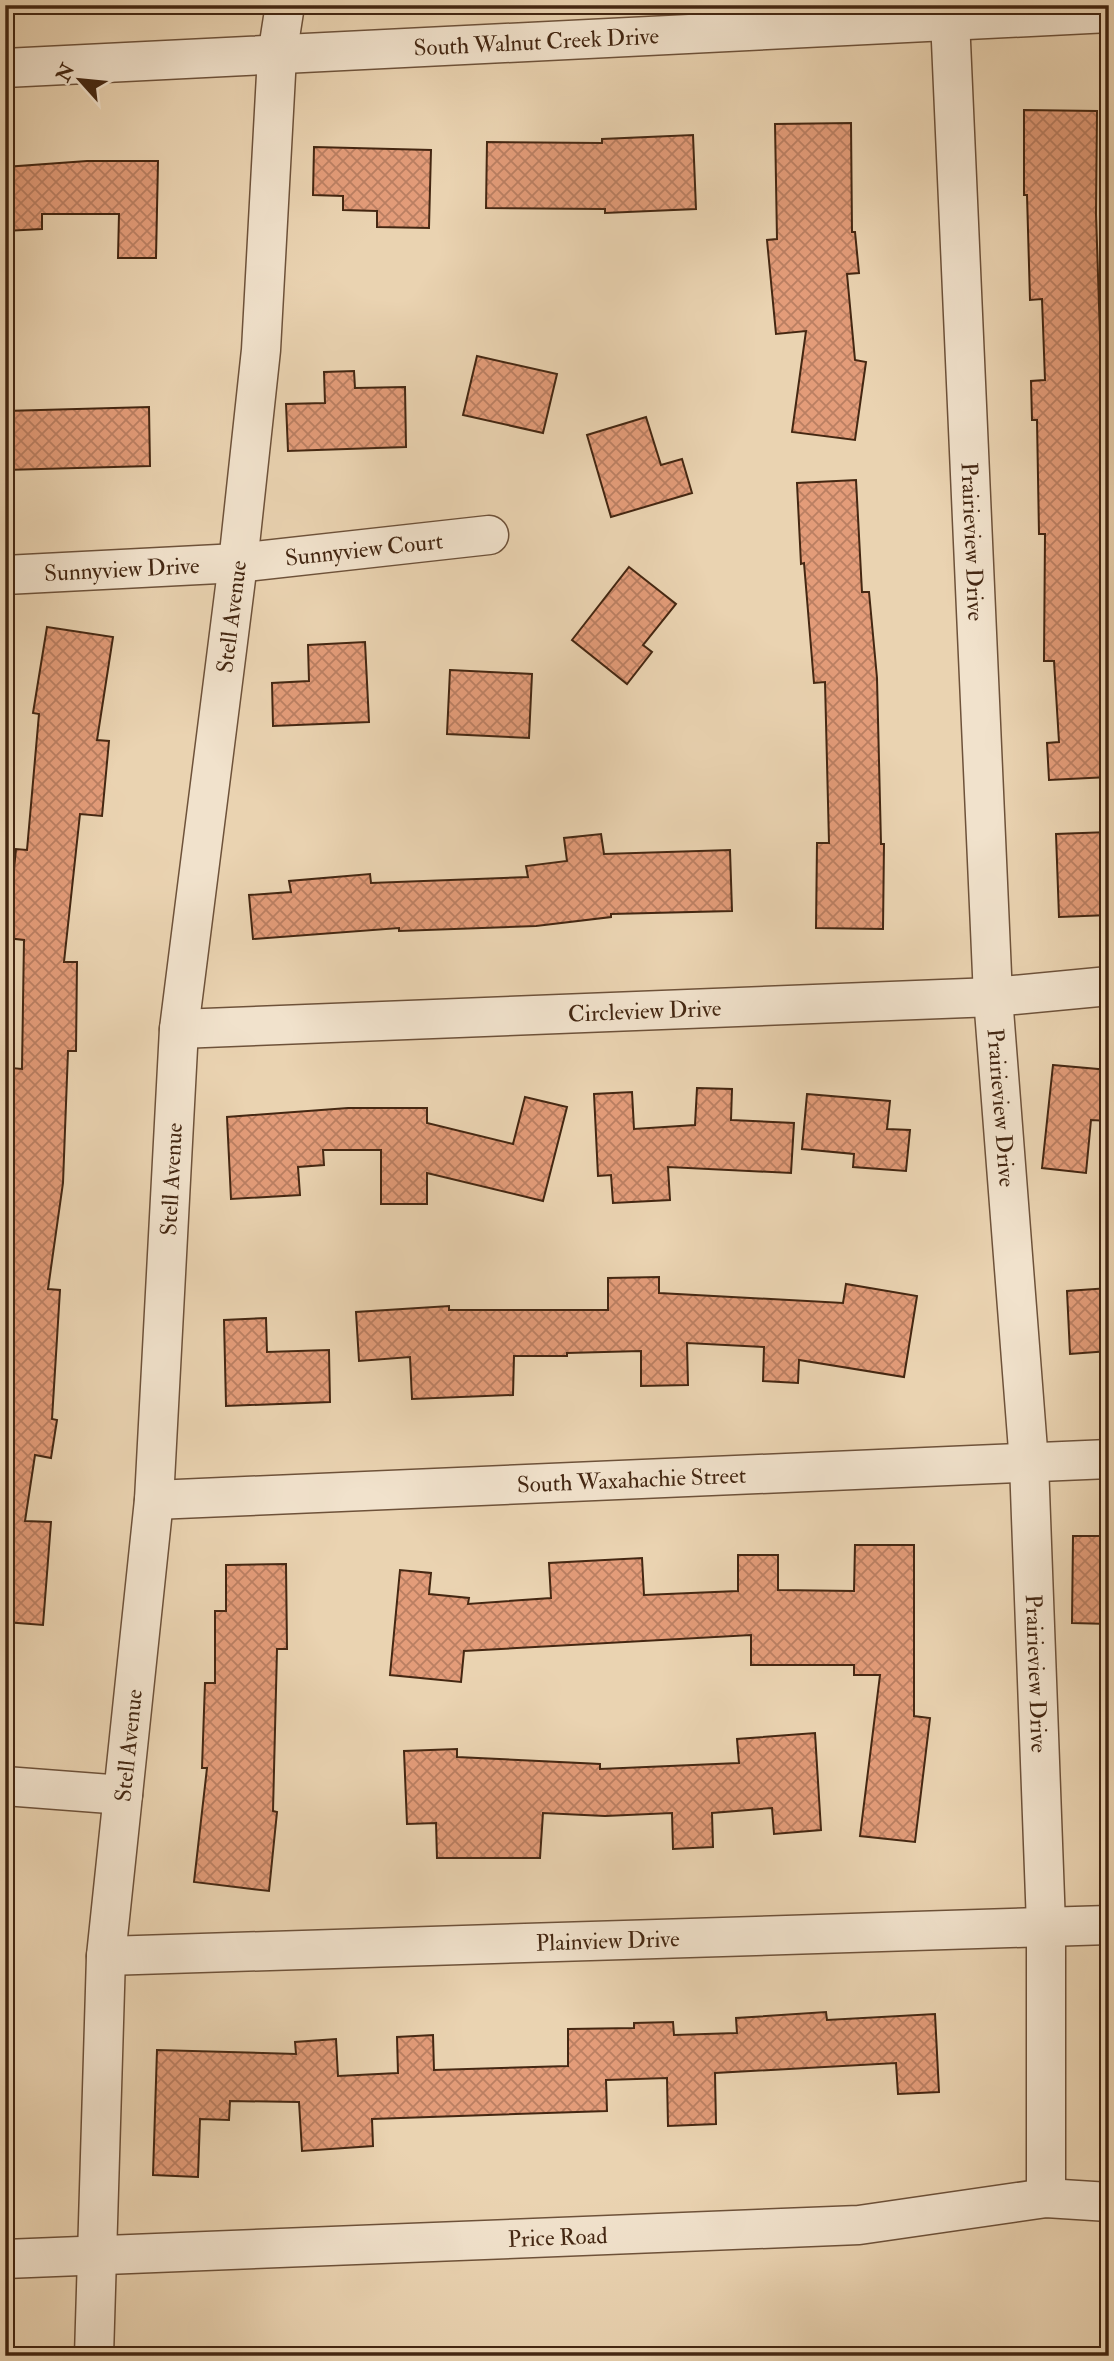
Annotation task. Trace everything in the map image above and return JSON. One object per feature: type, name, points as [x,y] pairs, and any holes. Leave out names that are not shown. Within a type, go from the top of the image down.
[{"type":"street","name":"Stell Avenue","points":[[94,2356],[106,1956],[153,1500],[179,1029],[238,563],[261,350],[277,56],[285,5]]},
{"type":"street","name":"South Walnut Creek Drive","points":[[5,68],[1109,13]]},
{"type":"street","name":"Prairieview Drive","points":[[950,19],[993,997],[1029,1463],[1046,1925],[1046,2198]]},
{"type":"street","name":"Sunnyview Court","points":[[238,563],[489,536]]},
{"type":"street","name":"Sunnyview Drive","points":[[5,575],[238,563]]},
{"type":"street","name":"Circleview Drive","points":[[179,1029],[993,997],[1109,986]]},
{"type":"street","name":"South Waxahachie Street","points":[[153,1500],[1109,1460]]},
{"type":"street","points":[[5,1786],[123,1796]]},
{"type":"street","name":"Plainview Drive","points":[[106,1956],[1109,1925]]},
{"type":"street","name":"Price Road","points":[[5,2259],[859,2225],[1046,2198],[1109,2202]]},
{"type":"building","points":[[1024,110],[1097,111],[1096,214],[1100,335],[1105,335],[1109,427],[1109,777],[1049,780],[1047,743],[1059,742],[1054,661],[1044,661],[1045,534],[1039,534],[1037,420],[1032,420],[1031,381],[1045,380],[1042,299],[1030,300],[1027,195],[1024,195]]},
{"type":"building","points":[[851,123],[852,232],[855,232],[859,273],[847,274],[855,360],[866,362],[855,440],[792,432],[806,331],[776,334],[767,240],[777,239],[775,124]]},
{"type":"building","points":[[693,135],[696,209],[605,213],[605,209],[486,208],[487,142],[602,143],[602,139]]},
{"type":"building","points":[[314,147],[431,150],[429,228],[377,227],[377,211],[343,210],[343,196],[313,195]]},
{"type":"building","points":[[87,161],[158,161],[156,258],[118,258],[119,214],[42,214],[42,229],[5,231],[5,167]]},
{"type":"building","points":[[477,356],[557,374],[543,433],[463,415]]},
{"type":"building","points":[[354,371],[355,388],[405,387],[406,447],[288,451],[286,404],[325,403],[324,372]]},
{"type":"building","points":[[149,407],[150,466],[5,470],[5,411]]},
{"type":"building","points":[[646,417],[661,465],[682,459],[692,493],[611,517],[587,435]]},
{"type":"building","points":[[856,480],[862,592],[869,592],[877,678],[881,844],[884,844],[883,929],[816,928],[817,843],[829,843],[825,682],[814,683],[804,563],[801,564],[797,483]]},
{"type":"building","points":[[629,567],[676,604],[643,645],[652,652],[627,684],[572,640]]},
{"type":"building","points":[[47,627],[113,637],[97,740],[109,741],[102,816],[80,814],[64,962],[77,962],[76,1051],[68,1051],[63,1183],[48,1289],[60,1290],[52,1419],[57,1420],[51,1458],[35,1455],[25,1521],[51,1522],[43,1625],[5,1622],[5,1206],[12,1156],[5,1155],[5,1114],[11,1114],[12,1068],[22,1069],[24,940],[7,938],[16,849],[27,850],[39,714],[33,713]]},
{"type":"building","points":[[365,642],[369,722],[273,726],[272,683],[309,681],[308,645]]},
{"type":"building","points":[[450,670],[532,674],[529,738],[447,734]]},
{"type":"building","points":[[1109,832],[1109,915],[1059,917],[1056,834]]},
{"type":"building","points":[[601,834],[604,854],[730,850],[732,911],[611,914],[611,917],[536,926],[399,931],[399,928],[253,939],[249,895],[291,892],[289,881],[370,874],[371,883],[528,877],[526,866],[567,861],[564,838]]},
{"type":"building","points":[[1053,1065],[1109,1070],[1109,1121],[1091,1120],[1086,1173],[1042,1168]]},
{"type":"building","points":[[697,1088],[732,1089],[731,1120],[794,1123],[791,1173],[668,1167],[670,1200],[613,1203],[611,1175],[598,1176],[594,1094],[632,1092],[634,1129],[695,1125]]},
{"type":"building","points":[[807,1094],[890,1101],[887,1129],[910,1130],[906,1171],[853,1167],[854,1154],[802,1149]]},
{"type":"building","points":[[525,1097],[567,1107],[543,1201],[427,1173],[427,1204],[381,1204],[381,1150],[323,1150],[324,1165],[298,1167],[300,1195],[231,1199],[227,1117],[348,1108],[427,1108],[427,1123],[513,1144]]},
{"type":"building","points":[[659,1277],[659,1293],[843,1303],[846,1284],[917,1296],[904,1377],[799,1360],[798,1383],[763,1381],[764,1347],[687,1343],[688,1385],[641,1386],[641,1351],[567,1353],[567,1356],[514,1356],[513,1395],[412,1399],[410,1357],[359,1361],[356,1312],[449,1306],[449,1310],[608,1310],[608,1278]]},
{"type":"building","points":[[1109,1288],[1109,1351],[1070,1354],[1067,1291]]},
{"type":"building","points":[[266,1318],[267,1352],[329,1350],[330,1402],[226,1406],[224,1320]]},
{"type":"building","points":[[1073,1536],[1109,1536],[1109,1624],[1072,1623]]},
{"type":"building","points":[[855,1545],[914,1545],[914,1716],[930,1718],[915,1842],[860,1836],[880,1675],[854,1675],[854,1665],[751,1665],[751,1635],[464,1651],[461,1682],[390,1675],[400,1570],[431,1573],[429,1594],[469,1598],[468,1604],[551,1598],[549,1563],[642,1558],[644,1595],[738,1591],[738,1555],[778,1555],[778,1590],[854,1591]]},
{"type":"building","points":[[286,1564],[287,1649],[277,1649],[273,1811],[277,1812],[269,1891],[194,1882],[207,1768],[202,1768],[205,1683],[215,1683],[215,1611],[226,1611],[226,1565]]},
{"type":"building","points":[[815,1733],[821,1830],[774,1834],[772,1808],[712,1813],[713,1847],[673,1849],[672,1813],[605,1816],[543,1813],[540,1858],[437,1858],[436,1823],[407,1824],[404,1751],[457,1749],[457,1757],[600,1764],[600,1769],[739,1763],[737,1739]]},
{"type":"building","points":[[826,2012],[827,2020],[935,2014],[939,2092],[898,2094],[896,2063],[715,2073],[716,2124],[668,2126],[667,2078],[606,2080],[607,2111],[372,2119],[373,2146],[302,2151],[299,2102],[230,2101],[229,2120],[200,2119],[198,2177],[153,2175],[157,2050],[296,2054],[295,2042],[336,2039],[338,2076],[398,2073],[397,2037],[433,2035],[434,2070],[568,2066],[568,2029],[634,2028],[634,2023],[673,2022],[674,2035],[737,2033],[736,2018]]}]
